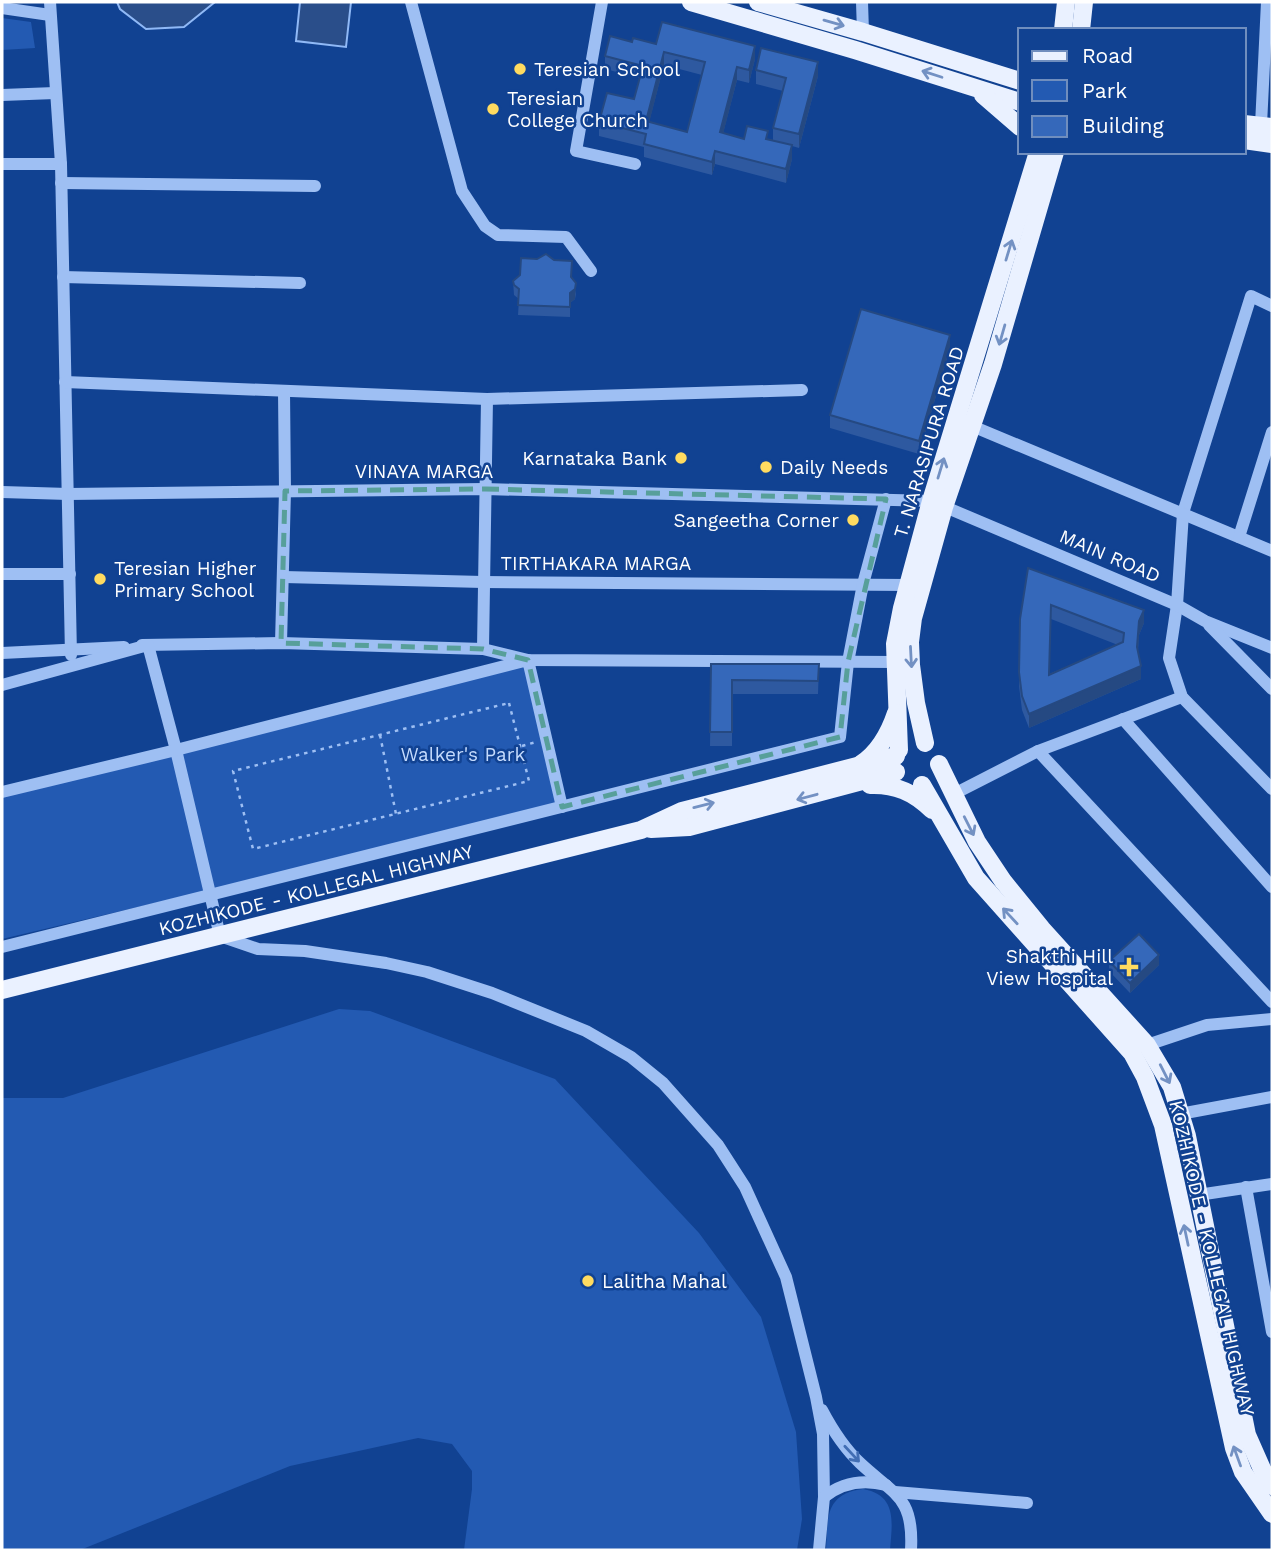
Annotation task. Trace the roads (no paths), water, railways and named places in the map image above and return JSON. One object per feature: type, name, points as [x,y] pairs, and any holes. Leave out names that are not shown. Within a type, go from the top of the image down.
[{"type":"main road","points":[[691,2],[1018,101]]},
{"type":"main road","points":[[758,2],[1018,80]]},
{"type":"main road","points":[[1063,28],[1066,2]]},
{"type":"main road","points":[[1081,28],[1084,2]]},
{"type":"main road","points":[[992,72],[1018,74]]},
{"type":"main road","points":[[972,87],[1018,125]]},
{"type":"main road","points":[[1246,140],[1272,144]]},
{"type":"main road","points":[[1029,181],[1030,154]]},
{"type":"main road","name":"T. NARASIPURA ROAD","points":[[925,743],[916,703],[910,642],[913,618],[938,504],[1037,154]]},
{"type":"main road","name":"T. NARASIPURA ROAD","points":[[897,760],[897,634],[909,585],[938,504],[972,426],[1056,154]]},
{"type":"main road","points":[[858,766],[871,757],[883,741],[898,706]]},
{"type":"main road","points":[[910,742],[925,743],[936,751],[939,764],[934,778],[922,785],[907,783],[897,760],[910,742]]},
{"type":"main road","name":"KOZHIKODE - KOLLEGAL HIGHWAY","points":[[641,830],[682,811],[858,766],[897,760]]},
{"type":"main road","name":"KOZHIKODE - KOLLEGAL HIGHWAY","points":[[2,990],[641,830],[689,827],[845,787],[897,760]]},
{"type":"main road","name":"KOZHIKODE - KOLLEGAL HIGHWAY","points":[[939,764],[977,842],[1003,881],[1103,1007],[1132,1053],[1153,1096],[1163,1125],[1234,1448],[1243,1472],[1272,1514]]},
{"type":"main road","points":[[845,787],[887,785],[901,788],[928,806],[942,820]]},
{"type":"main road","name":"KOZHIKODE - KOLLEGAL HIGHWAY","points":[[922,785],[976,878],[1103,1007],[1147,1045],[1172,1087],[1187,1136],[1247,1435],[1272,1486]]},
{"type":"street","points":[[411,2],[462,191],[485,226],[498,234],[566,237],[591,271]]},
{"type":"street","points":[[602,2],[576,151],[635,164]]},
{"type":"street","points":[[862,2],[863,32]]},
{"type":"street","points":[[1259,125],[1267,2]]},
{"type":"street","points":[[2,8],[50,8],[61,164],[72,667]]},
{"type":"street","points":[[2,95],[55,93]]},
{"type":"street","points":[[2,164],[61,164]]},
{"type":"street","points":[[61,183],[315,186]]},
{"type":"street","points":[[63,277],[300,282]]},
{"type":"street","points":[[1272,306],[1251,296],[1183,513],[1177,606],[1169,658],[1182,697],[1272,789]]},
{"type":"street","points":[[65,382],[486,399],[802,390]]},
{"type":"street","points":[[281,643],[284,577],[284,391]]},
{"type":"street","points":[[482,649],[486,399]]},
{"type":"street","points":[[972,426],[1272,551]]},
{"type":"street","points":[[1239,537],[1272,432]]},
{"type":"street","name":"VINAYA MARGA","points":[[2,492],[68,494],[485,489],[886,499],[938,504]]},
{"type":"street","points":[[2,947],[840,737],[848,662],[863,584],[886,499]]},
{"type":"street","name":"MAIN ROAD","points":[[938,504],[1272,648]]},
{"type":"street","points":[[2,574],[69,574]]},
{"type":"street","name":"TIRTHAKARA MARGA","points":[[284,577],[483,582],[909,585]]},
{"type":"street","points":[[1205,621],[1272,689]]},
{"type":"street","points":[[2,653],[148,645],[281,643],[482,649],[528,660],[896,662]]},
{"type":"street","points":[[2,685],[148,645]]},
{"type":"street","points":[[148,645],[220,936],[258,949],[346,956],[426,972],[543,1012],[586,1031],[631,1057],[663,1083],[718,1145],[745,1187],[786,1276],[823,1434],[824,1497],[819,1550]]},
{"type":"street","points":[[2,792],[528,660]]},
{"type":"street","points":[[528,660],[562,807]]},
{"type":"street","points":[[954,794],[1038,751],[1182,697]]},
{"type":"street","points":[[1123,719],[1272,887]]},
{"type":"street","points":[[1038,751],[1272,1002]]},
{"type":"street","points":[[1147,1045],[1207,1025],[1272,1019]]},
{"type":"street","points":[[1180,1114],[1272,1097]]},
{"type":"street","points":[[1198,1195],[1272,1184]]},
{"type":"street","points":[[1246,1187],[1272,1332]]},
{"type":"street","points":[[816,1397],[842,1443],[904,1504],[909,1517],[911,1550]]},
{"type":"street","points":[[824,1497],[842,1486],[864,1482],[891,1489],[1027,1503]]},
{"type":"place","name":"Teresian School","points":[[520,69]]},
{"type":"place","name":"Teresian College Church","points":[[493,109]]},
{"type":"place","name":"Karnataka Bank","points":[[681,458]]},
{"type":"place","name":"Daily Needs","points":[[766,467]]},
{"type":"place","name":"Sangeetha Corner","points":[[853,520]]},
{"type":"place","name":"Teresian Higher Primary School","points":[[100,579]]},
{"type":"place","name":"Shakthi Hill View Hospital","points":[[1129,967]]},
{"type":"place","name":"Lalitha Mahal","points":[[588,1281]]},
{"type":"park label","name":"Walker's Park","points":[[463,754]]}]
